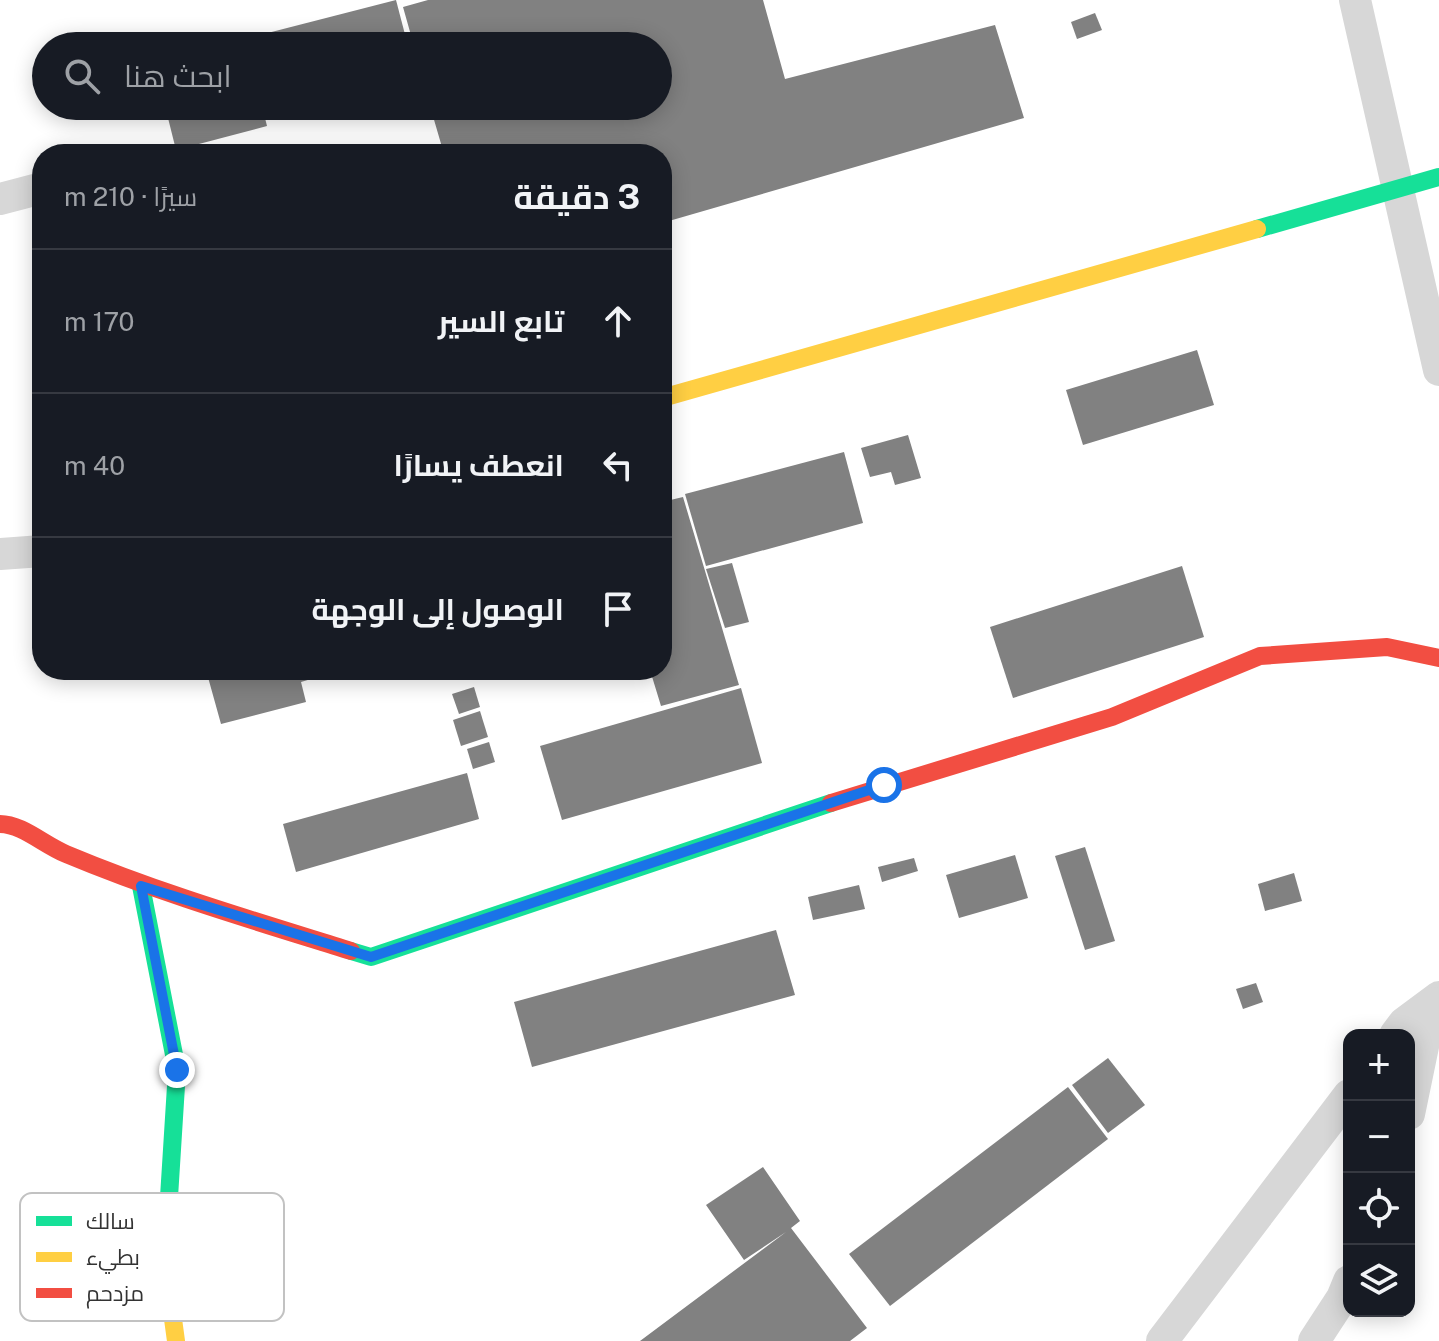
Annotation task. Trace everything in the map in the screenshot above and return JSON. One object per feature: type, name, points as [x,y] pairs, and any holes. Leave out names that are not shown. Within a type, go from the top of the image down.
[{"type":"street","points":[[1355,0],[1439,370]]},
{"type":"street","points":[[672,395],[1439,177]]},
{"type":"street","points":[[0,199],[32,191]]},
{"type":"street","points":[[0,554],[32,552]]},
{"type":"street","points":[[0,824],[13,824],[41,844],[141,886],[371,957],[884,785],[1112,717],[1260,656],[1387,647],[1439,658]]},
{"type":"street","points":[[141,886],[177,1070],[169,1193]]},
{"type":"street","points":[[1400,1029],[1435,1000]]},
{"type":"street","points":[[1412,1101],[1435,1000]]},
{"type":"street","points":[[1162,1341],[1344,1101]]},
{"type":"street","points":[[1314,1341],[1343,1296]]},
{"type":"street","points":[[173,1321],[176,1341]]},
{"type":"building","points":[[396,0],[404,32],[272,32]]},
{"type":"building","points":[[428,0],[763,0],[785,79],[995,25],[1024,118],[672,220],[672,144],[441,144],[434,120],[672,120],[672,32],[410,32],[403,7]]},
{"type":"building","points":[[1095,13],[1102,30],[1077,39],[1071,22]]},
{"type":"building","points":[[168,120],[266,120],[267,126],[199,144],[174,144]]},
{"type":"building","points":[[1197,350],[1214,405],[1083,445],[1066,390]]},
{"type":"building","points":[[908,435],[921,478],[895,485],[891,472],[870,477],[861,448]]},
{"type":"building","points":[[844,452],[863,523],[706,566],[685,494]]},
{"type":"building","points":[[683,497],[739,685],[661,706],[653,680],[672,680],[672,500]]},
{"type":"building","points":[[732,563],[749,622],[725,628],[706,569]]},
{"type":"building","points":[[1182,566],[1204,637],[1013,698],[990,627]]},
{"type":"building","points":[[209,680],[308,680],[301,682],[306,702],[221,724]]},
{"type":"building","points":[[474,687],[480,707],[459,714],[452,694]]},
{"type":"building","points":[[741,688],[762,763],[562,820],[540,746]]},
{"type":"building","points":[[480,711],[488,737],[461,746],[453,720]]},
{"type":"building","points":[[489,742],[495,762],[473,769],[467,749]]},
{"type":"building","points":[[467,773],[479,819],[296,872],[283,824]]},
{"type":"building","points":[[1085,847],[1115,941],[1085,950],[1055,856]]},
{"type":"building","points":[[1015,855],[1028,898],[959,918],[946,875]]},
{"type":"building","points":[[914,858],[918,871],[882,882],[878,867]]},
{"type":"building","points":[[1294,873],[1302,901],[1265,911],[1258,884]]},
{"type":"building","points":[[859,885],[865,909],[813,920],[808,897]]},
{"type":"building","points":[[776,930],[795,995],[532,1067],[514,1002]]},
{"type":"building","points":[[1256,983],[1263,1002],[1243,1009],[1236,989]]},
{"type":"building","points":[[1108,1058],[1145,1105],[1108,1133],[1072,1085]]},
{"type":"building","points":[[1068,1087],[1108,1139],[890,1306],[849,1254]]},
{"type":"building","points":[[763,1167],[800,1221],[791,1228],[867,1328],[850,1341],[640,1341],[786,1232],[744,1260],[706,1205]]},
{"type":"traffic: fast","points":[[1257,229],[1439,177]]},
{"type":"traffic: fast","points":[[351,951],[371,957],[831,803]]},
{"type":"traffic: fast","points":[[141,886],[177,1070],[169,1193]]},
{"type":"traffic: slow","points":[[672,395],[1257,229]]},
{"type":"traffic: slow","points":[[173,1321],[176,1341]]},
{"type":"traffic: jam","points":[[831,803],[1112,717],[1260,656],[1387,647],[1439,658]]},
{"type":"traffic: jam","points":[[0,824],[16,827],[66,854],[136,881],[351,951]]},
{"type":"route","points":[[177,1070],[141,886],[371,957],[884,785]]}]
